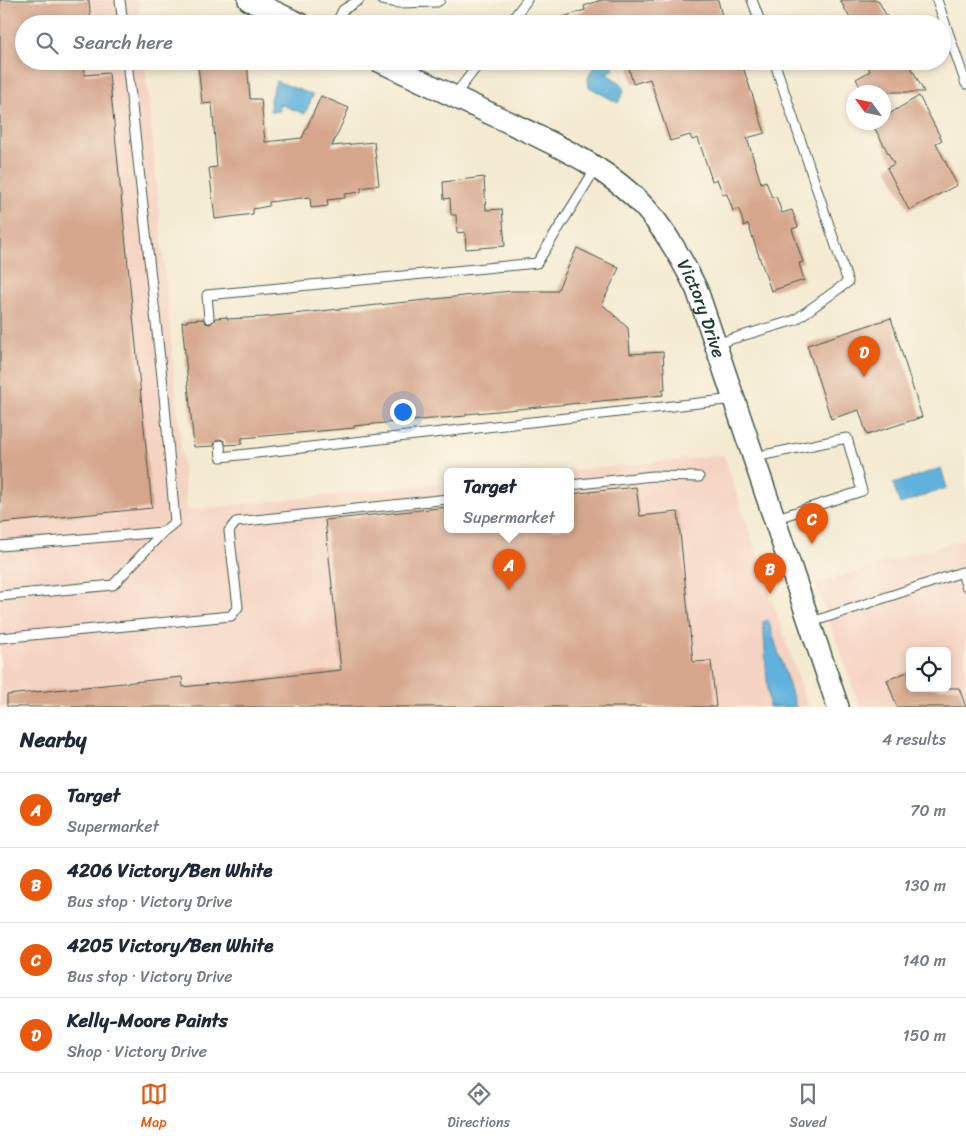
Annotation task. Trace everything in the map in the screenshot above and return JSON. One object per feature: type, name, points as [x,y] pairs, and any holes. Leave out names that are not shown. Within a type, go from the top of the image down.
[{"type":"street","points":[[249,0],[281,15]]},
{"type":"street","name":"Victory Drive","points":[[398,70],[565,149],[596,168],[623,188],[646,209],[667,236],[685,265],[697,290],[838,707]]},
{"type":"lane","points":[[120,0],[122,15]]},
{"type":"lane","points":[[341,15],[344,10],[359,0]]},
{"type":"lane","points":[[382,0],[399,3],[437,2],[440,0]]},
{"type":"lane","points":[[516,15],[527,0]]},
{"type":"lane","points":[[752,0],[758,15]]},
{"type":"lane","points":[[937,0],[942,15]]},
{"type":"lane","points":[[951,41],[966,84]]},
{"type":"lane","points":[[0,596],[113,585],[163,532],[175,522],[164,395],[128,70]]},
{"type":"lane","points":[[454,96],[473,70]]},
{"type":"lane","points":[[716,344],[795,320],[848,282],[777,70]]},
{"type":"lane","points":[[209,318],[206,295],[537,262],[596,168]]},
{"type":"lane","points":[[220,445],[221,457],[734,399]]},
{"type":"lane","points":[[754,457],[846,438],[862,491],[774,519]]},
{"type":"lane","points":[[574,485],[653,476],[699,477]]},
{"type":"lane","points":[[0,638],[230,616],[238,607],[229,531],[236,522],[444,499]]},
{"type":"lane","points":[[0,546],[163,532]]},
{"type":"lane","points":[[809,623],[962,572],[966,586]]},
{"type":"shaded area","points":[[0,0],[138,0],[140,15],[15,15],[15,70],[146,70],[187,510],[444,483],[444,533],[574,533],[574,470],[724,455],[808,707],[0,707]]},
{"type":"shaded area","points":[[966,538],[966,707],[860,707],[816,584]]},
{"type":"water","points":[[592,70],[614,70],[605,73],[621,83],[624,91],[618,103],[589,87],[588,78]]},
{"type":"water","points":[[276,81],[313,95],[305,114],[279,104],[280,111],[271,112],[270,99]]},
{"type":"water","points":[[941,468],[947,488],[900,504],[893,484]]},
{"type":"water","points":[[768,620],[796,707],[769,707],[763,622]]},
{"type":"building","points":[[0,0],[89,0],[90,15],[15,15],[15,70],[85,70],[85,75],[109,73],[152,508],[0,523]]},
{"type":"building","points":[[601,0],[718,0],[722,15],[569,15],[585,10],[584,6]]},
{"type":"building","points":[[840,0],[878,0],[886,15],[848,15]]},
{"type":"building","points":[[199,70],[248,70],[250,99],[261,99],[265,142],[302,138],[321,96],[349,108],[332,146],[374,142],[379,185],[361,188],[361,192],[345,194],[345,198],[327,200],[328,206],[311,208],[310,197],[269,202],[269,206],[253,209],[253,214],[215,219],[209,168],[217,167],[212,103],[202,104]]},
{"type":"building","points":[[629,70],[744,70],[765,133],[747,138],[761,183],[766,181],[772,198],[776,196],[782,213],[792,210],[798,227],[792,229],[803,262],[799,263],[804,280],[771,291],[748,224],[744,226],[739,209],[733,211],[727,194],[723,195],[717,179],[712,181],[698,138],[692,140],[690,135],[670,141],[650,79],[633,84]]},
{"type":"building","points":[[870,70],[913,70],[924,92],[891,92],[891,85],[859,85],[856,79]]},
{"type":"building","points":[[919,96],[942,140],[936,143],[957,185],[909,210],[887,168],[894,164],[876,130],[891,130],[891,113]]},
{"type":"building","points":[[484,177],[486,210],[502,209],[505,246],[466,249],[465,232],[457,233],[456,215],[451,215],[450,198],[444,199],[443,182]]},
{"type":"building","points":[[577,248],[619,268],[602,304],[628,328],[630,354],[663,352],[665,390],[662,390],[663,395],[242,438],[242,444],[226,445],[223,440],[219,439],[215,442],[214,446],[194,447],[182,322],[203,319],[206,323],[210,324],[215,318],[264,317],[511,291],[557,291]]},
{"type":"building","points":[[891,318],[922,417],[867,435],[859,410],[831,419],[807,345]]},
{"type":"building","points":[[636,487],[640,516],[678,512],[693,662],[711,661],[716,707],[7,707],[7,695],[182,677],[183,687],[341,670],[325,520],[444,507],[444,533],[574,533],[574,494]]},
{"type":"building","points":[[906,673],[906,692],[951,692],[951,688],[959,688],[966,707],[897,707],[887,680]]},
{"type":"place","name":"Kelly-Moore Paints","points":[[864,377]]},
{"type":"place","name":"4205 Victory/Ben White","points":[[812,544]]},
{"type":"place","name":"Target","points":[[509,590]]},
{"type":"place","name":"4206 Victory/Ben White","points":[[770,594]]}]
